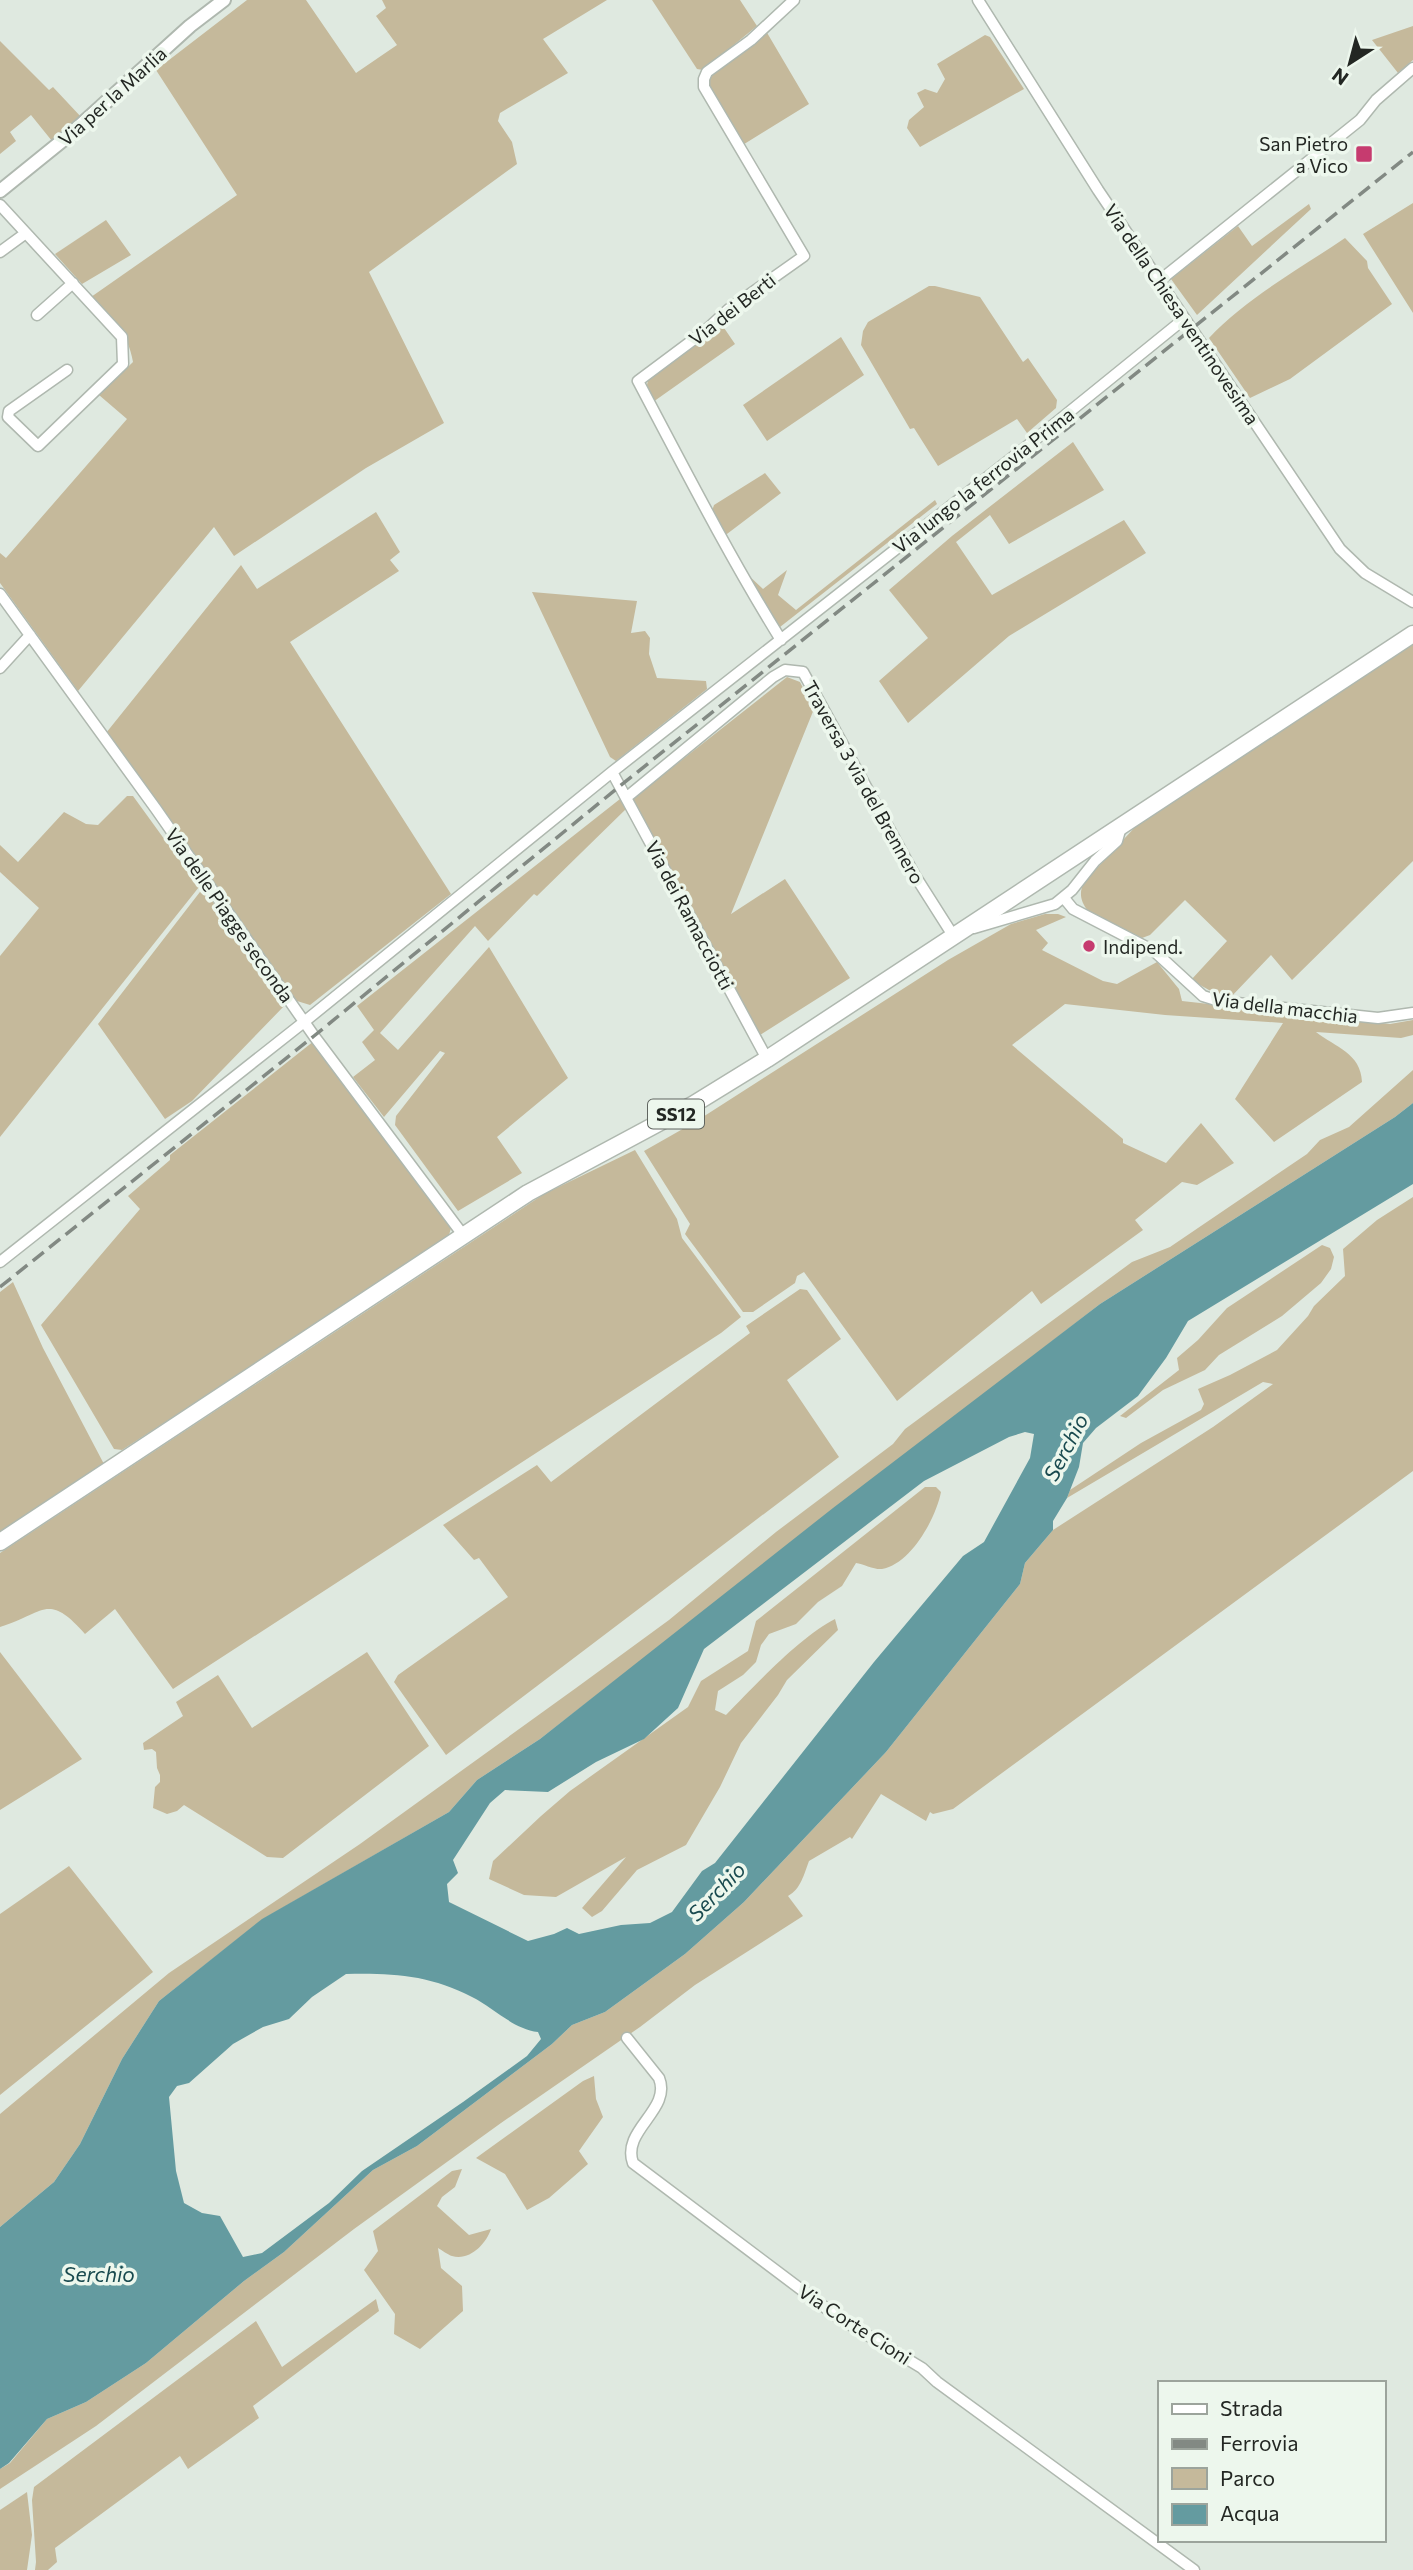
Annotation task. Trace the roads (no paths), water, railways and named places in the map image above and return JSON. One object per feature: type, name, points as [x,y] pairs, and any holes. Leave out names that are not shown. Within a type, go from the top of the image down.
[{"type":"main road","name":"SS12","points":[[0,1542],[528,1193],[694,1104],[767,1059],[1413,634]]},
{"type":"street","name":"Via per la Marlia","points":[[0,191],[73,132],[190,26],[224,0]]},
{"type":"street","name":"Via dei Berti","points":[[781,640],[715,529],[638,381],[705,331],[729,309],[804,256],[704,88],[707,72],[751,40],[794,0]]},
{"type":"street","name":"Via della Chiesa ventinovesima","points":[[978,0],[1098,190],[1340,549],[1366,573],[1413,602]]},
{"type":"street","points":[[1160,281],[1360,120],[1376,100],[1413,68]]},
{"type":"street","points":[[0,205],[122,337],[123,364],[38,446],[8,417],[9,411],[67,370]]},
{"type":"street","points":[[0,252],[26,233]]},
{"type":"street","points":[[37,315],[73,283]]},
{"type":"street","name":"Via lungo la ferrovia Prima","points":[[0,1262],[1184,319]]},
{"type":"street","name":"Via delle Piagge seconda","points":[[0,594],[156,809],[304,1022],[463,1235]]},
{"type":"street","points":[[0,668],[30,635]]},
{"type":"street","name":"Traversa 3 via del Brennero","points":[[627,797],[773,677],[785,670],[803,672],[914,874],[959,934]]},
{"type":"street","name":"Via dei Ramacciotti","points":[[612,772],[767,1059]]},
{"type":"street","points":[[959,934],[1055,904],[1064,898],[1095,861],[1117,841],[1122,825]]},
{"type":"street","name":"Via della macchia","points":[[1064,898],[1073,909],[1154,951],[1203,996],[1219,1001],[1378,1018],[1413,1013]]},
{"type":"street","name":"Via Corte Cioni","points":[[627,2038],[662,2085],[657,2103],[632,2142],[630,2150],[633,2163],[839,2318],[922,2368],[1194,2570]]},
{"type":"water","name":"Serchio","points":[[1413,1103],[1413,1184],[1188,1321],[1166,1358],[1138,1396],[1096,1428],[1083,1443],[1079,1467],[1067,1498],[1053,1521],[1053,1530],[1025,1563],[1020,1584],[886,1752],[744,1902],[685,1954],[605,2012],[572,2025],[552,2044],[417,2146],[373,2170],[284,2252],[244,2281],[146,2363],[86,2402],[47,2419],[9,2463],[0,2469],[0,2227],[54,2182],[80,2144],[122,2059],[159,2001],[262,1919],[449,1812],[477,1780],[540,1739],[833,1508],[1100,1304]],"holes":[[[1025,1432],[1034,1434],[1030,1458],[984,1542],[963,1556],[874,1662],[715,1863],[702,1871],[672,1912],[650,1923],[621,1925],[579,1934],[567,1928],[528,1941],[449,1902],[447,1884],[458,1873],[453,1860],[490,1803],[505,1790],[548,1792],[596,1762],[644,1739],[678,1708],[704,1649],[924,1481],[1009,1437]],[[346,1974],[395,1975],[441,1984],[472,1997],[520,2027],[538,2032],[541,2039],[527,2056],[362,2171],[329,2203],[262,2253],[243,2257],[220,2216],[202,2213],[184,2203],[176,2171],[169,2097],[177,2086],[189,2083],[233,2044],[263,2027],[289,2019],[312,1997]]]},
{"type":"railway","points":[[0,1287],[314,1036],[620,786],[1413,152]]},
{"type":"place","name":"San Pietro a Vico","points":[[1364,154]]},
{"type":"place","name":"Indipend.","points":[[1089,946]]}]
